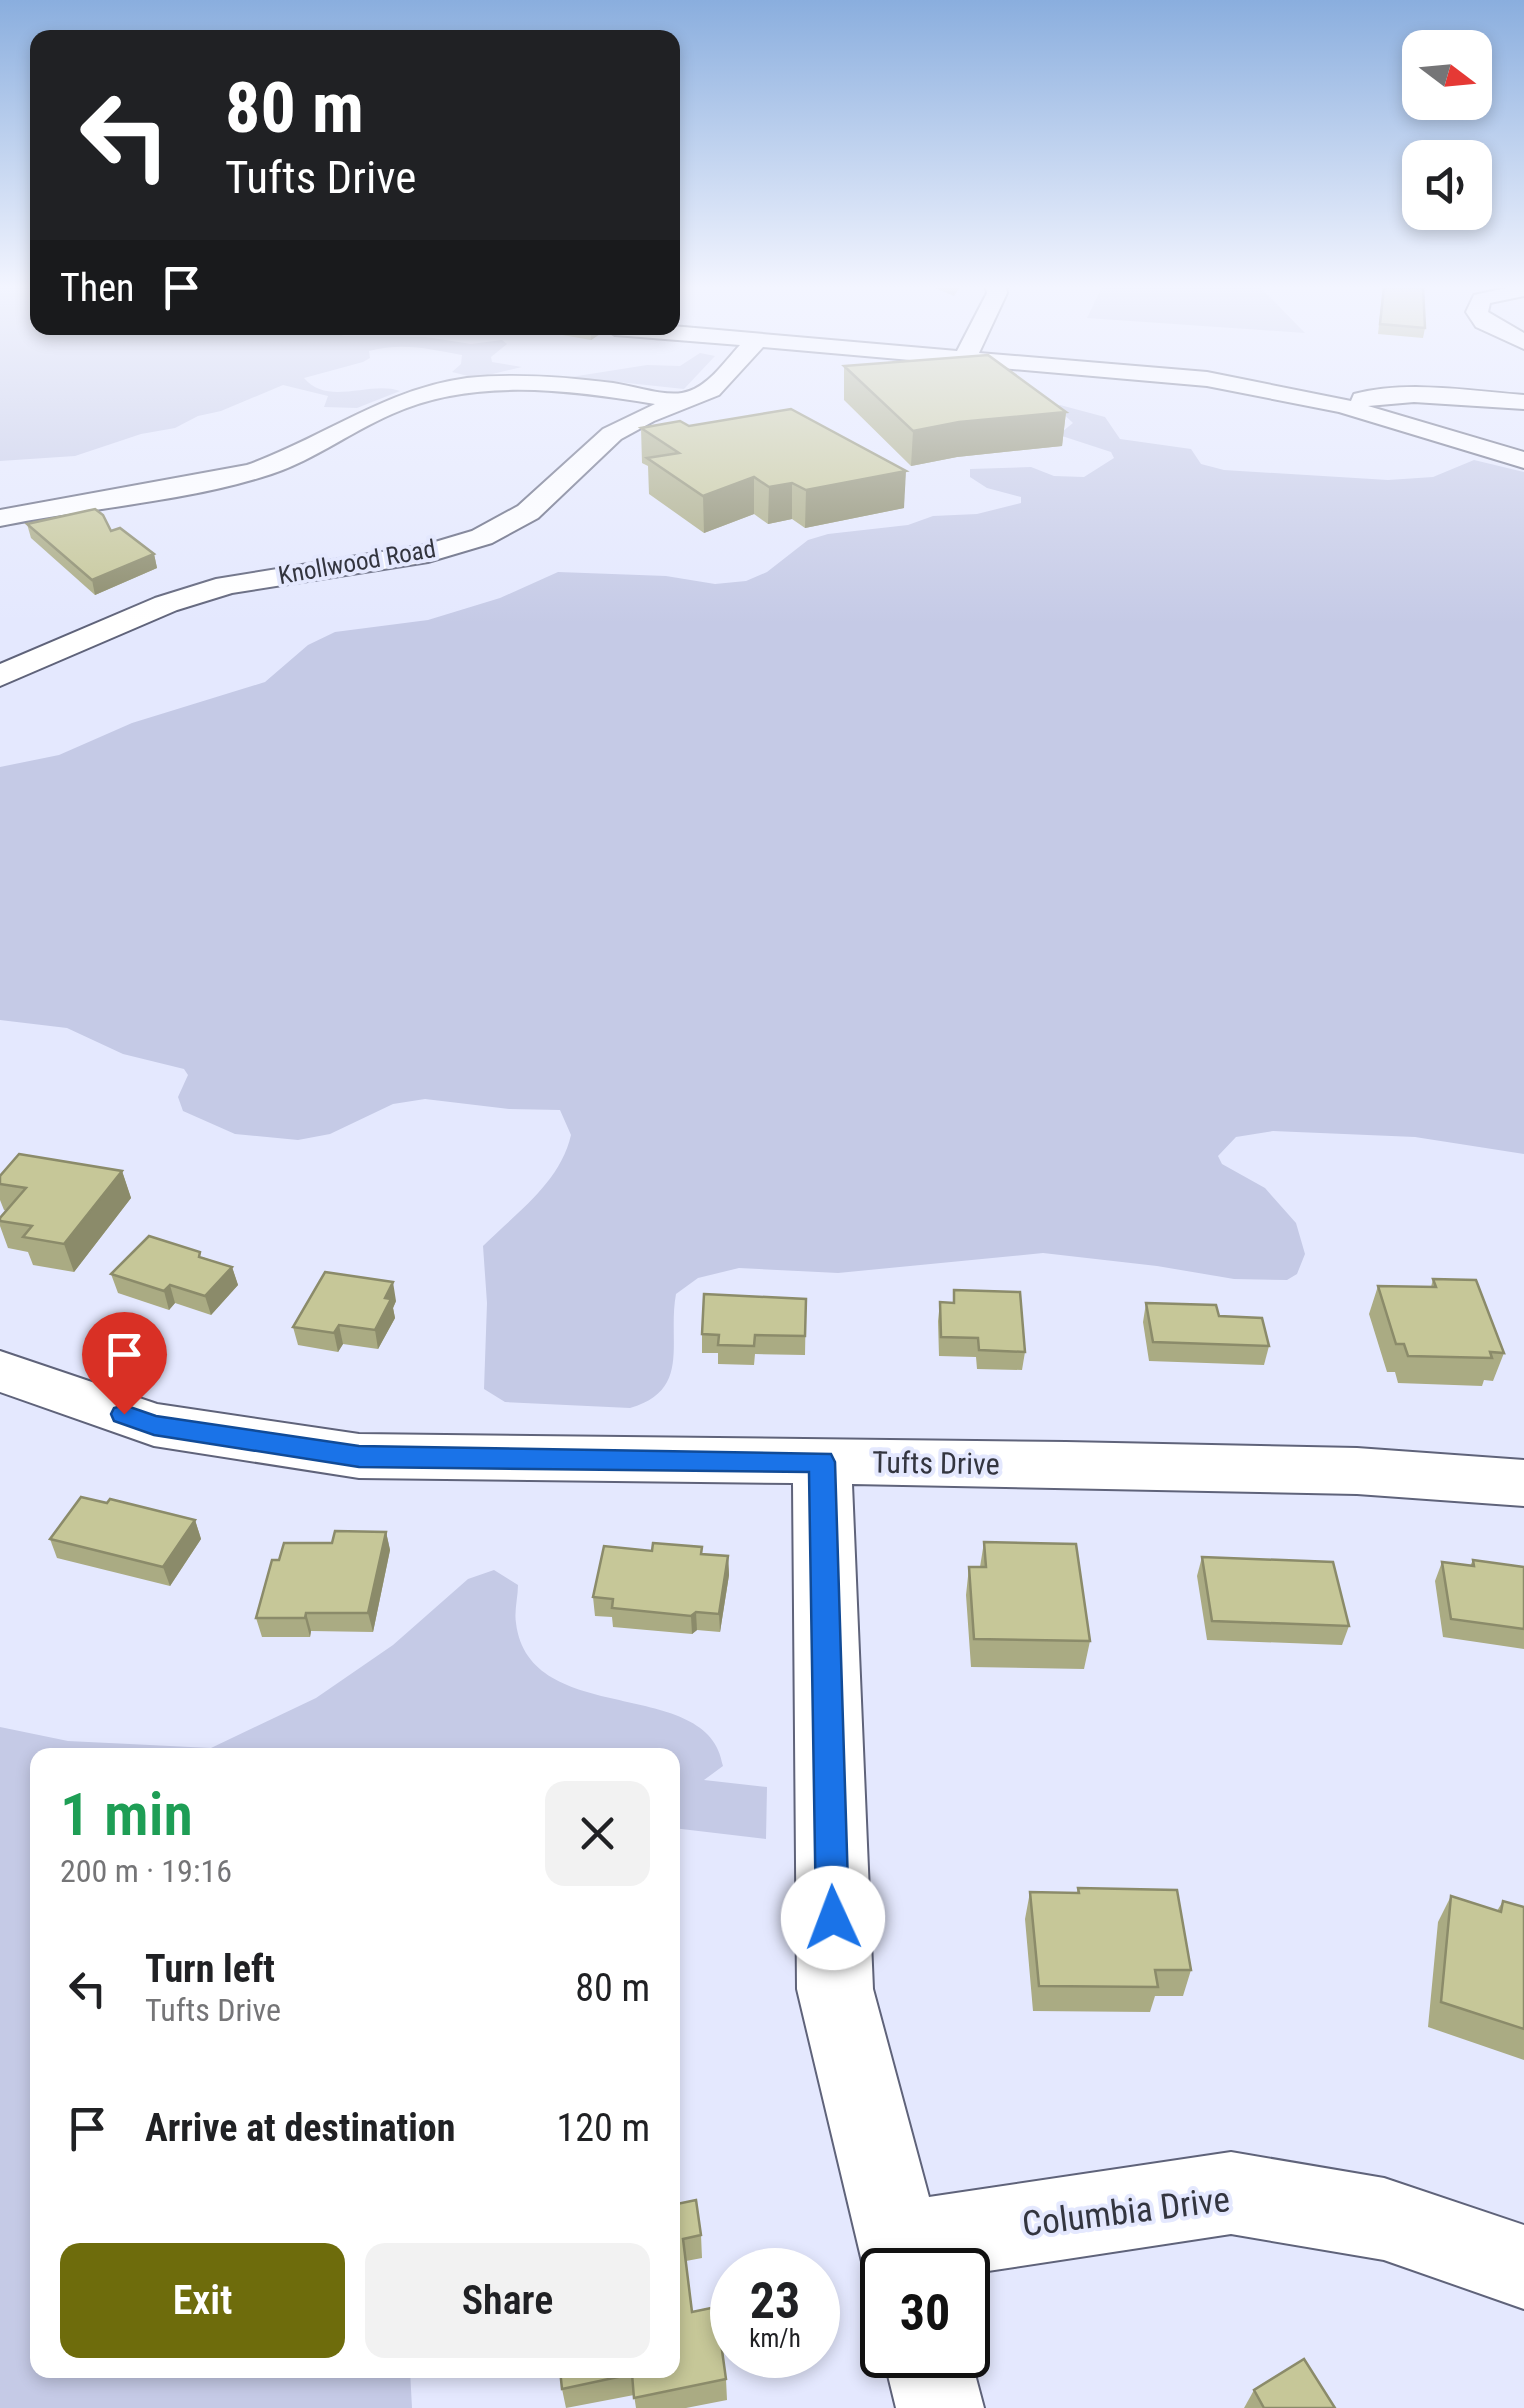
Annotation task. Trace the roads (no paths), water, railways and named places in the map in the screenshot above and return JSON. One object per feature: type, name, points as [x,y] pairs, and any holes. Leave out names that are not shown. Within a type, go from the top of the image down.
[{"type":"street","points":[[0,518],[255,471],[296,456],[406,399]]},
{"type":"street","points":[[663,399],[686,402]]},
{"type":"street","name":"Knollwood Road","points":[[0,676],[166,604],[226,585],[428,553],[482,537],[528,512],[612,434],[645,416],[691,399]]},
{"type":"street","points":[[1310,399],[1524,460]]},
{"type":"street","points":[[1344,406],[1357,399]]},
{"type":"street","points":[[1483,399],[1524,402]]},
{"type":"street","name":"Tufts Drive","points":[[0,1371],[154,1425],[359,1456],[1357,1472],[1524,1483]]},
{"type":"street","points":[[822,1462],[835,1988],[901,2248]]},
{"type":"street","name":"Columbia Drive","points":[[950,2248],[1232,2194],[1384,2219],[1524,2267]]},
{"type":"street","points":[[933,2378],[940,2408]]}]
